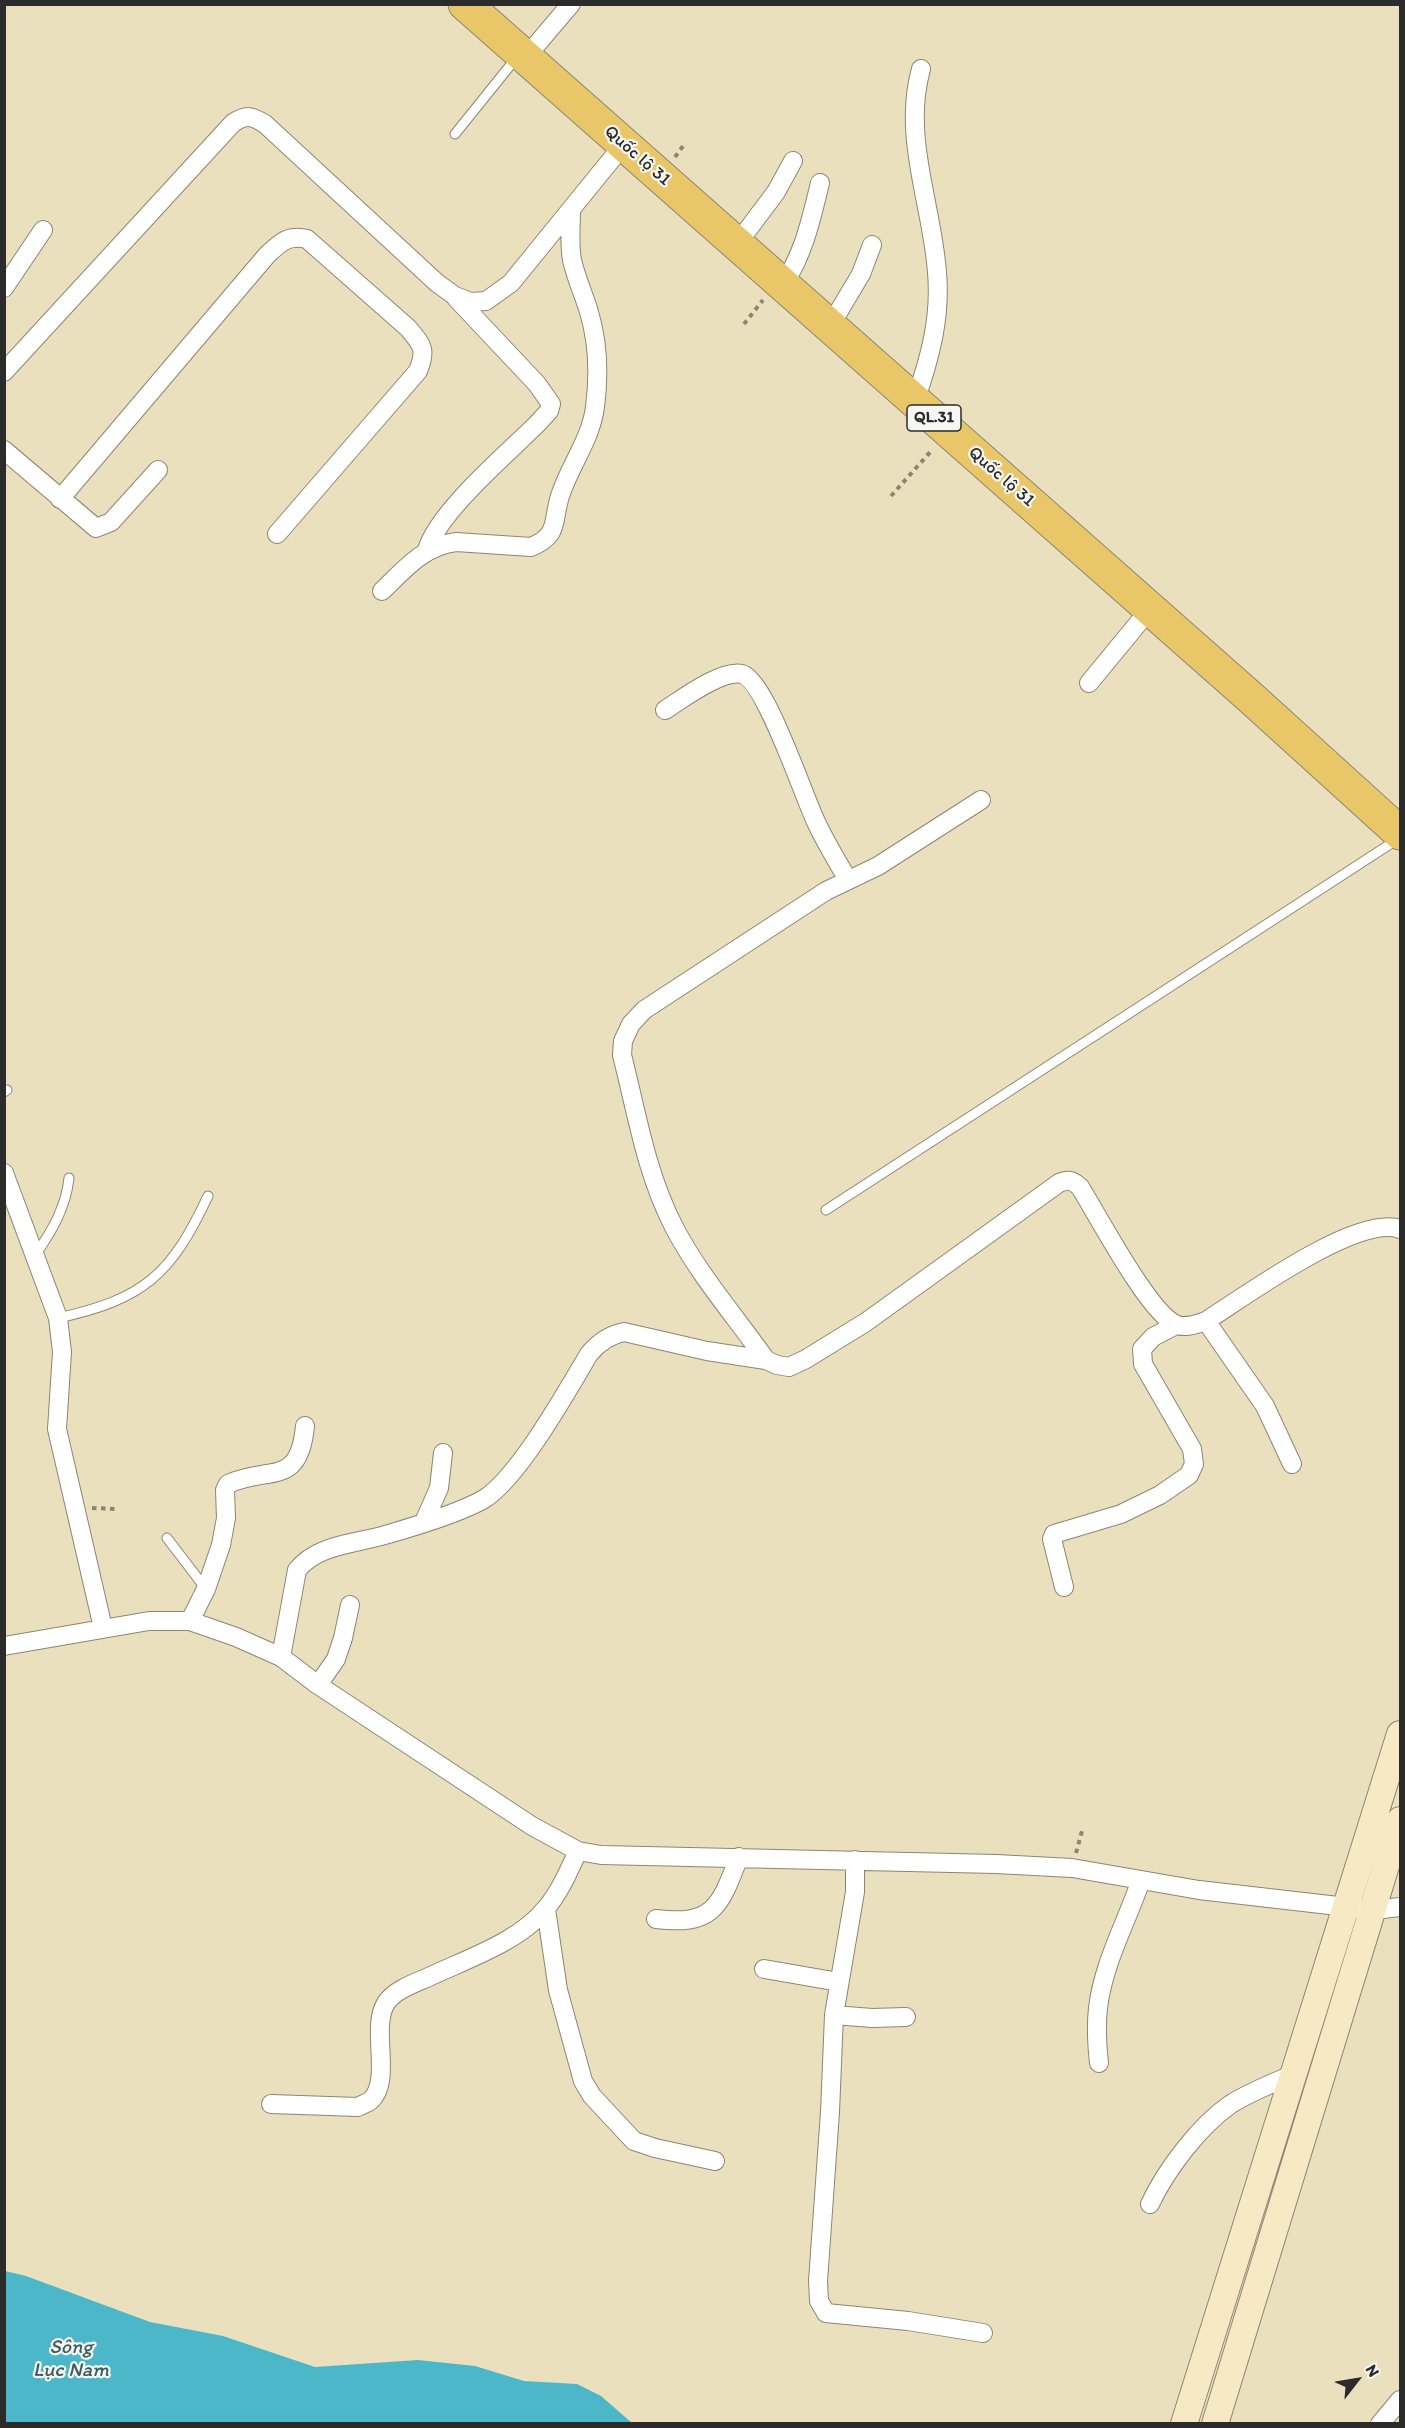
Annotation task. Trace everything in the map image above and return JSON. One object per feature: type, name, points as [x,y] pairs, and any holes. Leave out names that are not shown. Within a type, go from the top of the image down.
[{"type":"highway","name":"Quốc lộ 31","points":[[465,4],[1150,609],[1401,836]]},
{"type":"street","points":[[523,55],[571,4]]},
{"type":"street","points":[[915,401],[929,361],[938,300],[937,271],[914,123],[916,88],[921,69]]},
{"type":"street","points":[[7,365],[233,123],[242,116],[252,116],[265,124],[455,296],[537,384],[551,404],[549,411],[537,424],[451,512],[430,539],[427,550]]},
{"type":"street","points":[[455,296],[471,303],[486,301],[511,283],[624,144]]},
{"type":"street","points":[[737,244],[776,192],[793,161]]},
{"type":"street","points":[[783,285],[796,265],[807,238],[820,183]]},
{"type":"street","points":[[382,591],[427,550],[444,544],[456,542],[531,547],[543,543],[552,534],[560,497],[575,459],[589,433],[595,408],[597,372],[595,342],[589,313],[571,258],[571,210]]},
{"type":"street","points":[[4,288],[43,230]]},
{"type":"street","points":[[60,499],[267,255],[284,239],[296,236],[307,239],[408,328],[422,344],[424,357],[418,371],[277,534]]},
{"type":"street","points":[[830,326],[861,274],[872,245]]},
{"type":"street","points":[[4,450],[96,528],[111,522],[158,470]]},
{"type":"street","points":[[1089,683],[1150,609]]},
{"type":"street","points":[[665,710],[716,679],[731,674],[744,674],[755,684],[782,740],[816,824],[848,880]]},
{"type":"street","points":[[766,1360],[697,1266],[674,1227],[645,1157],[622,1055],[623,1041],[631,1024],[644,1010],[689,978],[848,880],[878,866],[981,800]]},
{"type":"street","points":[[4,1173],[58,1318],[62,1352],[57,1429],[103,1628]]},
{"type":"street","points":[[281,1657],[297,1570],[306,1559],[327,1549],[385,1535],[464,1509],[486,1498],[507,1479],[589,1354],[597,1344],[611,1335],[624,1332],[707,1351],[766,1360],[789,1367],[866,1322],[1059,1183],[1067,1180],[1073,1181],[1080,1187],[1132,1274],[1163,1315],[1176,1325]]},
{"type":"street","points":[[1064,1587],[1052,1539],[1054,1534],[1121,1514],[1160,1495],[1190,1475],[1194,1464],[1192,1449],[1143,1364],[1142,1349],[1153,1337],[1176,1325],[1193,1326],[1206,1321],[1311,1254],[1372,1230],[1395,1227],[1401,1229]]},
{"type":"street","points":[[1206,1321],[1265,1406],[1292,1464]]},
{"type":"street","points":[[190,1621],[206,1589],[221,1545],[226,1518],[225,1490],[228,1484],[254,1476],[275,1474],[286,1469],[298,1458],[304,1444],[305,1426]]},
{"type":"street","points":[[424,1522],[439,1488],[443,1453]]},
{"type":"street","points":[[318,1684],[336,1659],[350,1605]]},
{"type":"street","points":[[4,1646],[149,1621],[190,1621],[236,1637],[281,1657],[532,1826],[578,1851],[601,1855],[855,1860],[1072,1868],[1199,1890],[1373,1910],[1401,1907]]},
{"type":"street","points":[[1184,2424],[1401,1734]]},
{"type":"street","points":[[1215,2424],[1401,1820]]},
{"type":"street","points":[[271,2104],[358,2107],[370,2101],[378,2091],[380,2032],[382,2012],[386,2002],[412,1985],[474,1959],[522,1930],[546,1909],[566,1879],[578,1851]]},
{"type":"street","points":[[656,1919],[698,1920],[714,1909],[727,1889],[739,1857]]},
{"type":"street","points":[[855,1860],[855,1892],[834,2015],[830,2112],[818,2281],[819,2301],[826,2313],[908,2321],[983,2333]]},
{"type":"street","points":[[1099,2063],[1096,2030],[1098,2006],[1105,1974],[1142,1880]]},
{"type":"street","points":[[546,1909],[558,1990],[583,2081],[592,2096],[634,2141],[715,2161]]},
{"type":"street","points":[[764,1969],[839,1982]]},
{"type":"street","points":[[834,2015],[872,2018],[906,2017]]},
{"type":"street","points":[[1150,2204],[1161,2180],[1194,2138],[1230,2105],[1294,2074]]},
{"type":"street","points":[[1380,2424],[1401,2400]]},
{"type":"lane","points":[[455,134],[523,55]]},
{"type":"lane","points":[[826,1210],[1401,836]]},
{"type":"lane","points":[[36,1254],[59,1216],[67,1195],[69,1178]]},
{"type":"lane","points":[[58,1318],[97,1310],[124,1299],[165,1270],[179,1251],[208,1196]]},
{"type":"lane","points":[[167,1538],[206,1589]]},
{"type":"path","points":[[891,496],[949,431]]},
{"type":"path","points":[[77,1508],[117,1509]]},
{"type":"water","name":"Sông Lục Nam","points":[[5,2271],[26,2276],[150,2322],[223,2336],[315,2367],[418,2360],[475,2366],[524,2381],[577,2384],[601,2396],[632,2423],[5,2423]]}]
